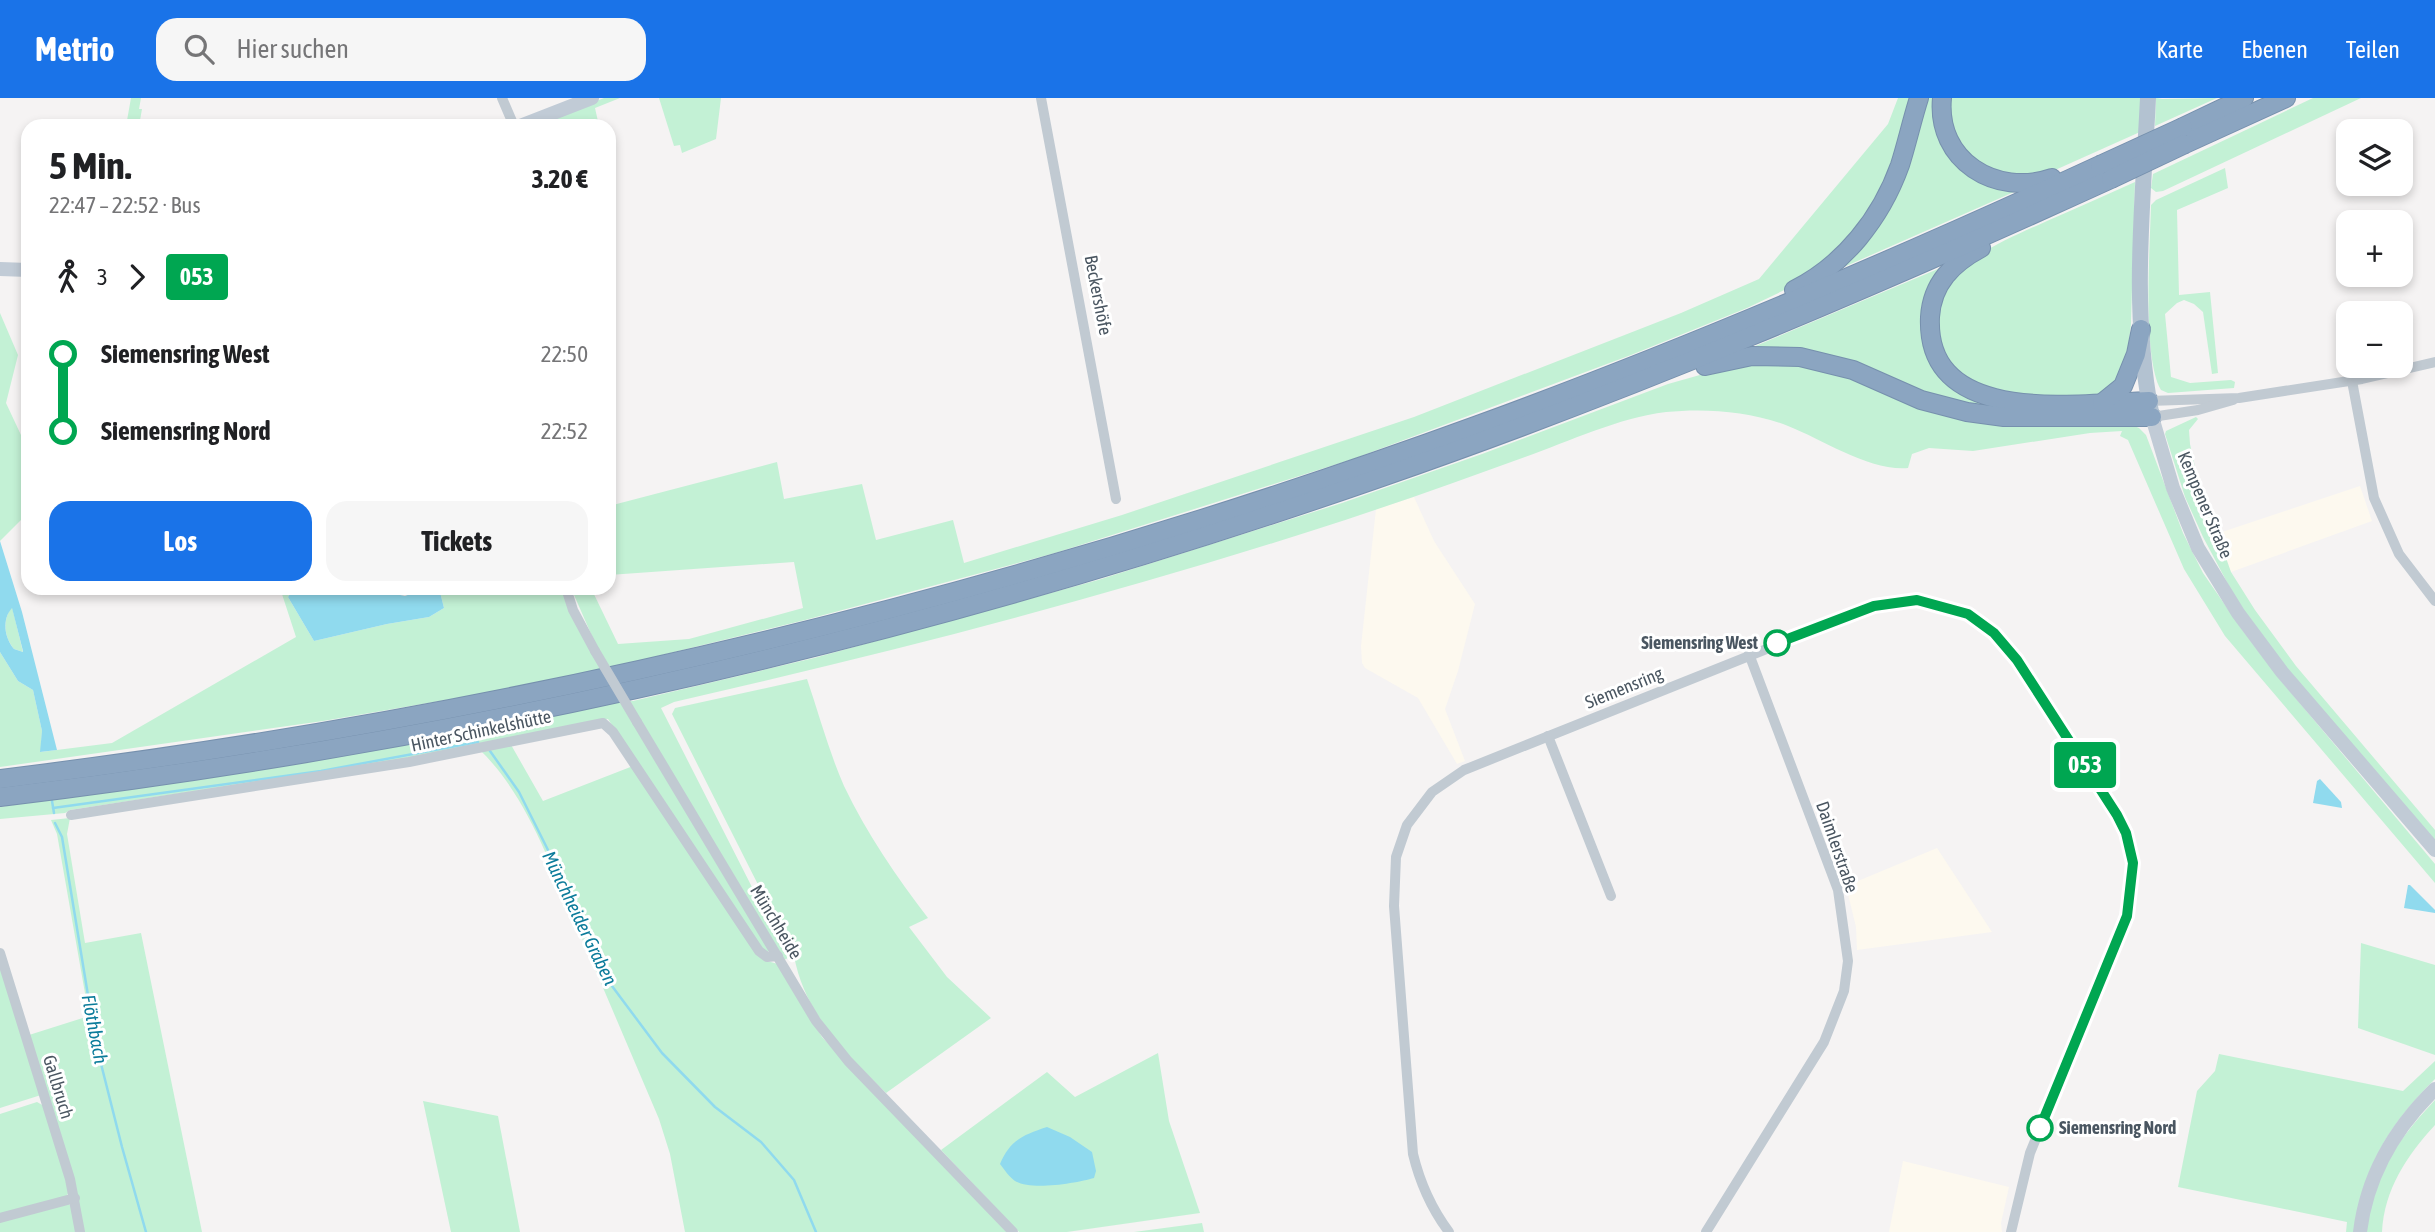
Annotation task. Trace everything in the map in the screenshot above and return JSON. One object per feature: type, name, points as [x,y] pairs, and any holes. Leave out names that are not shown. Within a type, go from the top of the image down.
[{"type":"highway","points":[[1692,342],[1721,322],[1806,283],[1832,265],[1852,246],[1872,220],[1892,184],[1919,98]]},
{"type":"highway","points":[[1942,98],[1945,129],[1953,147],[1966,163],[1981,175],[2008,183],[2031,183],[2105,172]]},
{"type":"highway","points":[[2184,136],[2244,98]]},
{"type":"highway","points":[[74,779],[470,705],[705,655],[926,600],[1099,551],[1256,502],[1476,426],[1692,342],[2105,172],[2184,136],[2286,98]]},
{"type":"highway","points":[[2105,172],[2045,217],[1978,249],[1952,267],[1941,280],[1933,299],[1930,323],[1932,340],[1937,355],[1952,377],[1967,388],[1989,398],[2018,403],[2102,403],[2150,409]]},
{"type":"highway","points":[[0,797],[34,784],[353,744],[567,703],[732,666],[915,620],[1104,567],[1291,508],[1453,452],[1647,379],[1830,303],[2069,198]]},
{"type":"highway","points":[[2102,403],[2123,386],[2136,354],[2141,329]]},
{"type":"highway","points":[[1647,379],[1670,377],[1739,358],[1786,355],[1839,365],[1921,400],[1974,414],[2004,417],[2150,409]]},
{"type":"highway","points":[[0,779],[34,784]]},
{"type":"main road","points":[[538,119],[592,98]]},
{"type":"main road","name":"Kempener Straße","points":[[2148,98],[2140,260],[2141,329],[2150,409],[2173,488],[2198,548],[2238,613],[2282,673],[2435,850]]},
{"type":"main road","points":[[0,269],[21,270]]},
{"type":"main road","points":[[2360,1232],[2368,1189],[2382,1156],[2412,1113],[2435,1089]]},
{"type":"street","points":[[502,98],[510,119]]},
{"type":"street","name":"Beckershöfe","points":[[1041,98],[1116,499]]},
{"type":"street","points":[[2150,409],[2352,381],[2435,362]]},
{"type":"street","points":[[2352,381],[2374,498],[2399,554],[2435,601]]},
{"type":"street","points":[[2150,409],[2197,410],[2239,398]]},
{"type":"street","name":"Münchheide","points":[[568,595],[576,617],[595,651],[816,1021],[848,1061],[1013,1232]]},
{"type":"street","name":"Siemensring","points":[[1449,1232],[1425,1192],[1413,1154],[1394,906],[1396,857],[1407,825],[1432,792],[1464,770],[1874,606],[1917,600],[1968,614],[1994,633],[2017,660],[2105,796],[2126,833],[2133,863],[2127,916],[2031,1153],[2011,1232]]},
{"type":"street","name":"Daimlerstraße","points":[[1706,1232],[1824,1042],[1844,991],[1847,961],[1838,890],[1749,654]]},
{"type":"street","name":"Hinter Schinkelshütte","points":[[71,815],[409,762],[603,723],[613,732],[759,951],[767,957],[778,956]]},
{"type":"street","points":[[1548,736],[1611,897]]},
{"type":"street","name":"Gallbruch","points":[[0,953],[75,1198],[80,1232]]},
{"type":"street","points":[[0,1218],[75,1198]]},
{"type":"shaded area","points":[[2360,486],[2372,521],[2231,572],[2216,534]]},
{"type":"shaded area","points":[[1414,497],[1434,541],[1475,604],[1445,709],[1465,761],[1457,764],[1418,698],[1365,668],[1362,663],[1361,646],[1376,509]]},
{"type":"shaded area","points":[[1937,848],[1992,932],[1857,950],[1856,927],[1846,886]]},
{"type":"shaded area","points":[[1903,1161],[2009,1187],[2001,1223],[2002,1232],[1889,1232]]},
{"type":"green space","points":[[131,98],[141,98],[140,119],[127,119]]},
{"type":"green space","points":[[604,98],[620,98],[595,108],[597,119],[551,119]]},
{"type":"green space","points":[[659,98],[721,98],[716,139],[682,153],[680,145],[674,146]]},
{"type":"green space","points":[[1898,98],[1912,98],[1888,179],[1848,242],[1799,283],[1747,308],[1631,355],[1353,459],[1055,553],[805,620],[556,681],[323,721],[0,767],[0,652],[18,681],[33,690],[42,731],[41,752],[112,743],[296,637],[282,595],[289,595],[288,597],[314,641],[429,617],[444,608],[441,595],[565,595],[595,643],[574,595],[594,595],[618,644],[689,639],[803,608],[794,562],[616,575],[616,504],[777,462],[784,499],[862,484],[876,540],[953,520],[964,563],[1122,515],[1414,417],[1681,313],[1759,279],[1888,124]]},
{"type":"green space","points":[[1922,98],[1939,98],[1948,144],[2023,188],[1828,274],[1871,227]]},
{"type":"green space","points":[[1948,98],[2142,98],[2140,132],[2044,175],[2027,177],[1989,171],[1960,147],[1953,132]]},
{"type":"green space","points":[[2156,98],[2162,99],[2217,98],[2155,126]]},
{"type":"green space","points":[[2313,98],[2361,98],[2163,191],[2156,192],[2151,188],[2153,174]]},
{"type":"green space","points":[[2225,168],[2228,188],[2177,210],[2179,295],[2210,292],[2218,373],[2212,374],[2203,312],[2184,300],[2165,314],[2171,377],[2190,383],[2231,380],[2235,382],[2234,388],[2168,393],[2161,390],[2151,353],[2148,301],[2151,205],[2156,200]]},
{"type":"green space","points":[[2135,182],[2131,324],[2125,374],[2099,397],[2050,397],[1999,392],[1977,384],[1958,371],[1944,353],[1937,327],[1938,306],[1950,278],[1976,257],[1999,244]]},
{"type":"green space","points":[[1945,266],[1932,290],[1947,376],[2026,406],[1993,410],[1746,350]]},
{"type":"green space","points":[[0,313],[18,355],[6,403],[21,435],[21,520],[0,541]]},
{"type":"green space","points":[[1753,360],[1817,364],[1969,420],[2132,425],[2139,428],[2146,435],[2183,533],[2203,573],[2282,682],[2435,864],[2435,883],[2225,636],[2184,569],[2128,440],[2120,436],[2122,431],[2090,433],[1973,451],[1929,448],[1912,454],[1908,468],[1893,468],[1862,460],[1774,421],[1743,414],[1696,410],[1630,419],[1392,504],[1153,579],[994,623],[674,702],[661,708],[788,958],[784,960],[770,951],[763,953],[608,719],[431,755],[70,810],[65,813],[0,819],[0,807],[319,759],[605,702],[633,701],[814,658],[1098,580],[1342,503],[1668,384]]},
{"type":"green space","points":[[2196,417],[2198,419],[2189,430],[2197,476],[2231,572],[2296,666],[2435,830],[2435,844],[2289,671],[2237,601],[2185,497],[2165,434],[2166,431]]},
{"type":"green space","points":[[12,607],[23,652],[14,649],[6,634],[7,617]]},
{"type":"green space","points":[[807,679],[834,760],[853,804],[883,854],[928,918],[909,927],[947,977],[991,1018],[886,1093],[842,1047],[817,1014],[799,977],[794,956],[672,714],[675,708]]},
{"type":"green space","points":[[510,743],[543,801],[633,766],[767,961],[778,964],[822,1037],[1007,1232],[685,1232],[670,1154],[659,1119],[556,876],[524,809],[497,768],[480,750]]},
{"type":"green space","points":[[70,818],[67,834],[85,943],[141,933],[202,1232],[83,1232],[29,1035],[89,1016],[57,834],[51,820]]},
{"type":"green space","points":[[2361,943],[2435,965],[2435,1055],[2358,1028]]},
{"type":"green space","points":[[0,962],[41,1095],[0,1108]]},
{"type":"green space","points":[[1158,1053],[1169,1121],[1200,1213],[1067,1232],[1019,1232],[941,1150],[1047,1072],[1075,1097]]},
{"type":"green space","points":[[2219,1054],[2403,1091],[2435,1061],[2435,1079],[2404,1113],[2372,1167],[2364,1187],[2355,1232],[2346,1232],[2347,1222],[2178,1187],[2197,1091],[2215,1071]]},
{"type":"green space","points":[[2435,1100],[2435,1125],[2406,1161],[2392,1188],[2382,1232],[2365,1232],[2375,1193],[2389,1160],[2409,1130]]},
{"type":"green space","points":[[423,1101],[498,1116],[520,1232],[451,1232]]},
{"type":"green space","points":[[37,1102],[44,1106],[70,1190],[66,1197],[0,1215],[0,1114]]},
{"type":"green space","points":[[69,1204],[74,1210],[77,1232],[0,1232],[0,1221]]},
{"type":"green space","points":[[1202,1223],[1204,1232],[1134,1232]]},
{"type":"water","points":[[0,541],[22,612],[57,750],[40,752],[42,731],[33,690],[18,681],[0,652]],"holes":[[[12,608],[23,652],[14,649],[6,634],[7,617]]]},
{"type":"water","points":[[441,595],[444,608],[429,617],[314,641],[288,597]]},
{"type":"water","points":[[2320,779],[2341,802],[2342,808],[2313,803],[2317,781]]},
{"type":"water","points":[[2408,885],[2435,910],[2435,913],[2404,908]]},
{"type":"water","points":[[1047,1127],[1070,1137],[1092,1152],[1096,1171],[1094,1178],[1043,1186],[1022,1184],[1009,1175],[1000,1164],[1008,1149],[1024,1136]]},
{"type":"waterway","name":"Münchheider Graben","points":[[53,808],[321,771],[478,742]]},
{"type":"waterway","name":"Münchheider Graben","points":[[490,751],[519,792],[556,866],[606,978],[662,1053],[715,1107],[761,1142],[794,1180],[816,1232]]},
{"type":"waterway","name":"Flöthbach","points":[[52,801],[54,813]]},
{"type":"waterway","name":"Flöthbach","points":[[55,823],[62,837],[96,1044],[146,1232]]},
{"type":"bus line","name":"053","points":[[1777,643],[1874,606],[1917,600],[1968,614],[1994,633],[2017,660],[2117,815],[2126,833],[2133,863],[2127,916],[2040,1128]]},
{"type":"place","name":"Siemensring West","points":[[1777,643]]},
{"type":"place","name":"Siemensring Nord","points":[[2040,1128]]}]
